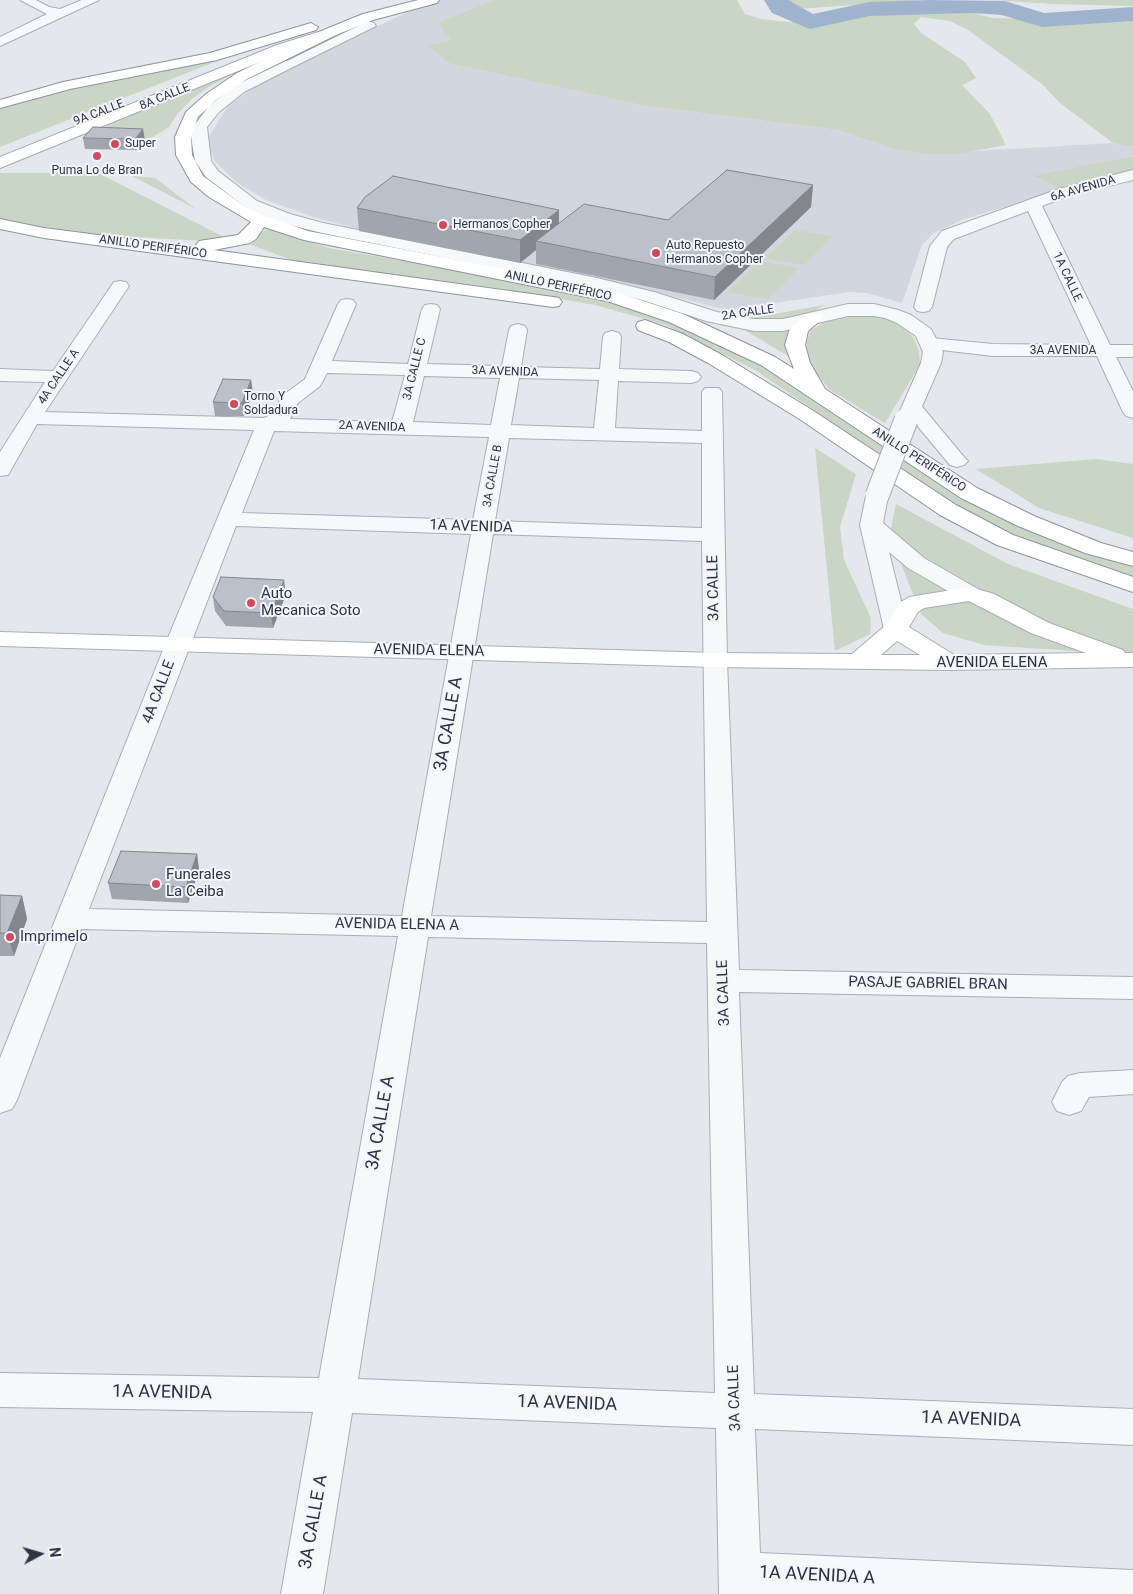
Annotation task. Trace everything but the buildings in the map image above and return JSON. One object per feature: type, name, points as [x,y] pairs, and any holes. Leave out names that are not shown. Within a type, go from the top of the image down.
[{"type":"main road","points":[[0,104],[68,85],[212,57],[308,28],[345,13],[397,0]]},
{"type":"main road","name":"ANILLO PERIFÉRICO","points":[[433,0],[362,19],[331,32],[278,63],[234,81],[198,107],[188,122],[183,137],[184,155],[197,179],[220,198],[260,220],[282,229],[331,242],[572,287],[637,304],[676,318],[734,343],[768,361],[969,493],[1026,521],[1093,548],[1133,559]]},
{"type":"main road","name":"9A CALLE","points":[[0,151],[203,72],[308,28]]},
{"type":"main road","name":"8A CALLE","points":[[0,163],[282,48],[331,32]]},
{"type":"main road","points":[[99,240],[219,246],[236,243],[250,235],[260,220]]},
{"type":"main road","name":"ANILLO PERIFÉRICO","points":[[0,224],[99,240],[518,296],[633,321],[676,338],[715,359],[804,414],[948,510],[1005,540],[1133,585]]},
{"type":"main road","points":[[236,243],[290,266]]},
{"type":"main road","points":[[713,317],[776,353],[817,392]]},
{"type":"main road","points":[[814,318],[799,328],[795,345],[800,363],[817,392]]},
{"type":"main road","name":"AVENIDA ELENA","points":[[858,662],[896,629],[909,607],[917,602],[970,594],[986,599],[1040,628],[1130,660]]},
{"type":"main road","points":[[1039,663],[1043,652],[1040,628]]},
{"type":"main road","points":[[896,629],[949,663]]},
{"type":"main road","name":"AVENIDA ELENA","points":[[0,640],[715,660],[949,663],[1130,660]]},
{"type":"street","points":[[0,42],[23,29],[93,0]]},
{"type":"street","points":[[32,2],[60,13]]},
{"type":"street","name":"ANILLO PERIFÉRICO","points":[[362,19],[369,26],[278,63],[214,108],[200,127],[199,136],[204,161],[212,174],[251,204],[284,218],[314,226],[598,283],[679,305],[713,317]]},
{"type":"street","name":"6A AVENIDA","points":[[1033,204],[1065,192],[1133,176]]},
{"type":"street","points":[[923,307],[939,246],[948,235],[1033,204]]},
{"type":"street","name":"1A CALLE","points":[[1033,204],[1102,351],[1133,412]]},
{"type":"street","name":"4A CALLE A","points":[[0,470],[31,418],[120,286]]},
{"type":"street","name":"2A CALLE","points":[[713,317],[752,314],[817,300],[866,299],[889,302],[916,314],[926,324],[927,339],[933,352],[929,368],[877,496],[871,525],[896,629]]},
{"type":"street","points":[[266,424],[281,418],[289,400],[307,389],[320,367],[347,304]]},
{"type":"street","name":"3A CALLE C","points":[[401,428],[430,310]]},
{"type":"street","name":"2A CALLE","points":[[713,317],[770,326],[840,312],[874,310],[904,319],[927,339]]},
{"type":"street","name":"3A CALLE B","points":[[461,652],[518,330]]},
{"type":"street","points":[[604,434],[612,337]]},
{"type":"street","name":"3A AVENIDA","points":[[927,339],[993,350],[1133,351]]},
{"type":"street","name":"3A AVENIDA","points":[[929,368],[993,350]]},
{"type":"street","name":"3A AVENIDA","points":[[320,367],[691,377]]},
{"type":"street","points":[[0,375],[60,377]]},
{"type":"street","name":"3A CALLE","points":[[712,392],[715,660],[740,1583]]},
{"type":"street","points":[[909,414],[957,461]]},
{"type":"street","name":"2A AVENIDA","points":[[31,418],[712,437]]},
{"type":"street","name":"4A CALLE","points":[[0,1100],[177,645],[266,424]]},
{"type":"street","name":"1A AVENIDA","points":[[228,519],[713,535]]},
{"type":"street","points":[[871,525],[916,563],[970,594]]},
{"type":"street","name":"3A CALLE A","points":[[302,1594],[461,652]]},
{"type":"street","name":"AVENIDA ELENA A","points":[[71,919],[722,933]]},
{"type":"street","name":"PASAJE GABRIEL BRAN","points":[[723,981],[1133,988]]},
{"type":"street","points":[[1070,1102],[1074,1091],[1080,1085],[1133,1082]]},
{"type":"street","name":"1A AVENIDA","points":[[0,1390],[335,1396],[735,1410],[1133,1427]]},
{"type":"street","name":"1A AVENIDA A","points":[[740,1583],[1133,1591]]},
{"type":"shaded area","points":[[433,0],[494,0],[437,23],[453,40],[430,46],[450,63],[646,106],[838,130],[894,149],[923,154],[1113,143],[1133,147],[1133,156],[1035,177],[1066,192],[1031,199],[964,219],[934,233],[922,245],[902,303],[867,293],[850,292],[726,310],[634,286],[385,236],[317,218],[266,200],[236,182],[214,160],[207,140],[228,106],[260,82]]},
{"type":"green space","points":[[494,0],[737,0],[745,14],[761,19],[788,22],[918,7],[946,7],[993,18],[1043,19],[1133,13],[1133,147],[1113,143],[1060,103],[1042,84],[968,30],[950,21],[921,17],[914,24],[921,33],[965,62],[976,78],[962,85],[990,114],[1006,145],[958,154],[923,154],[894,149],[838,130],[646,106],[449,63],[429,46],[452,40],[437,23]]},
{"type":"green space","points":[[768,0],[920,0],[798,9]]},
{"type":"green space","points":[[997,0],[1133,0],[1133,6],[1051,4]]},
{"type":"green space","points":[[217,61],[0,147],[0,107],[70,87]]},
{"type":"green space","points":[[253,64],[210,86],[192,99],[178,113],[169,127],[151,138],[91,136],[126,115]]},
{"type":"green space","points":[[1133,156],[1133,176],[1066,192],[1034,176]]},
{"type":"green space","points":[[0,173],[98,173],[228,239],[222,242],[99,235],[5,221],[0,219]]},
{"type":"green space","points":[[132,176],[155,178],[196,209]]},
{"type":"green space","points":[[268,229],[329,248],[539,285],[602,299],[674,321],[762,365],[871,438],[1133,566],[1133,579],[1013,535],[950,503],[755,370],[666,325],[595,305],[497,288],[297,262],[251,245],[261,232]]},
{"type":"green space","points":[[795,230],[833,236],[804,265],[765,258]]},
{"type":"green space","points":[[760,261],[799,268],[768,299],[727,292]]},
{"type":"green space","points":[[831,304],[821,307],[812,314],[780,322],[740,320]]},
{"type":"green space","points":[[868,315],[890,319],[902,325],[913,337],[919,351],[920,365],[885,423],[830,390],[812,368],[807,353],[810,331],[822,323],[841,316]]},
{"type":"green space","points":[[741,328],[791,329],[788,356]]},
{"type":"green space","points":[[815,448],[856,474],[840,527],[844,560],[871,618],[870,634],[835,651]]},
{"type":"green space","points":[[1096,459],[1133,464],[1133,538],[1039,508],[976,469]]},
{"type":"green space","points":[[896,504],[1008,564],[1133,609],[1133,655],[984,645],[943,633],[921,614],[890,533]]},
{"type":"waterway","points":[[776,0],[781,8],[810,22],[869,9],[971,6],[1005,8],[1042,20],[1133,14]]},
{"type":"place","name":"Super","points":[[115,144]]},
{"type":"place","name":"Puma Lo de Bran","points":[[97,156]]},
{"type":"place","name":"Hermanos Copher","points":[[443,225]]},
{"type":"place","name":"Auto Repuesto Hermanos Copher","points":[[656,253]]},
{"type":"place","name":"Torno Y Soldadura","points":[[234,404]]},
{"type":"place","name":"Auto Mecanica Soto","points":[[251,603]]},
{"type":"place","name":"Funerales La Ceiba","points":[[156,884]]},
{"type":"place","name":"Imprimelo","points":[[10,937]]}]
